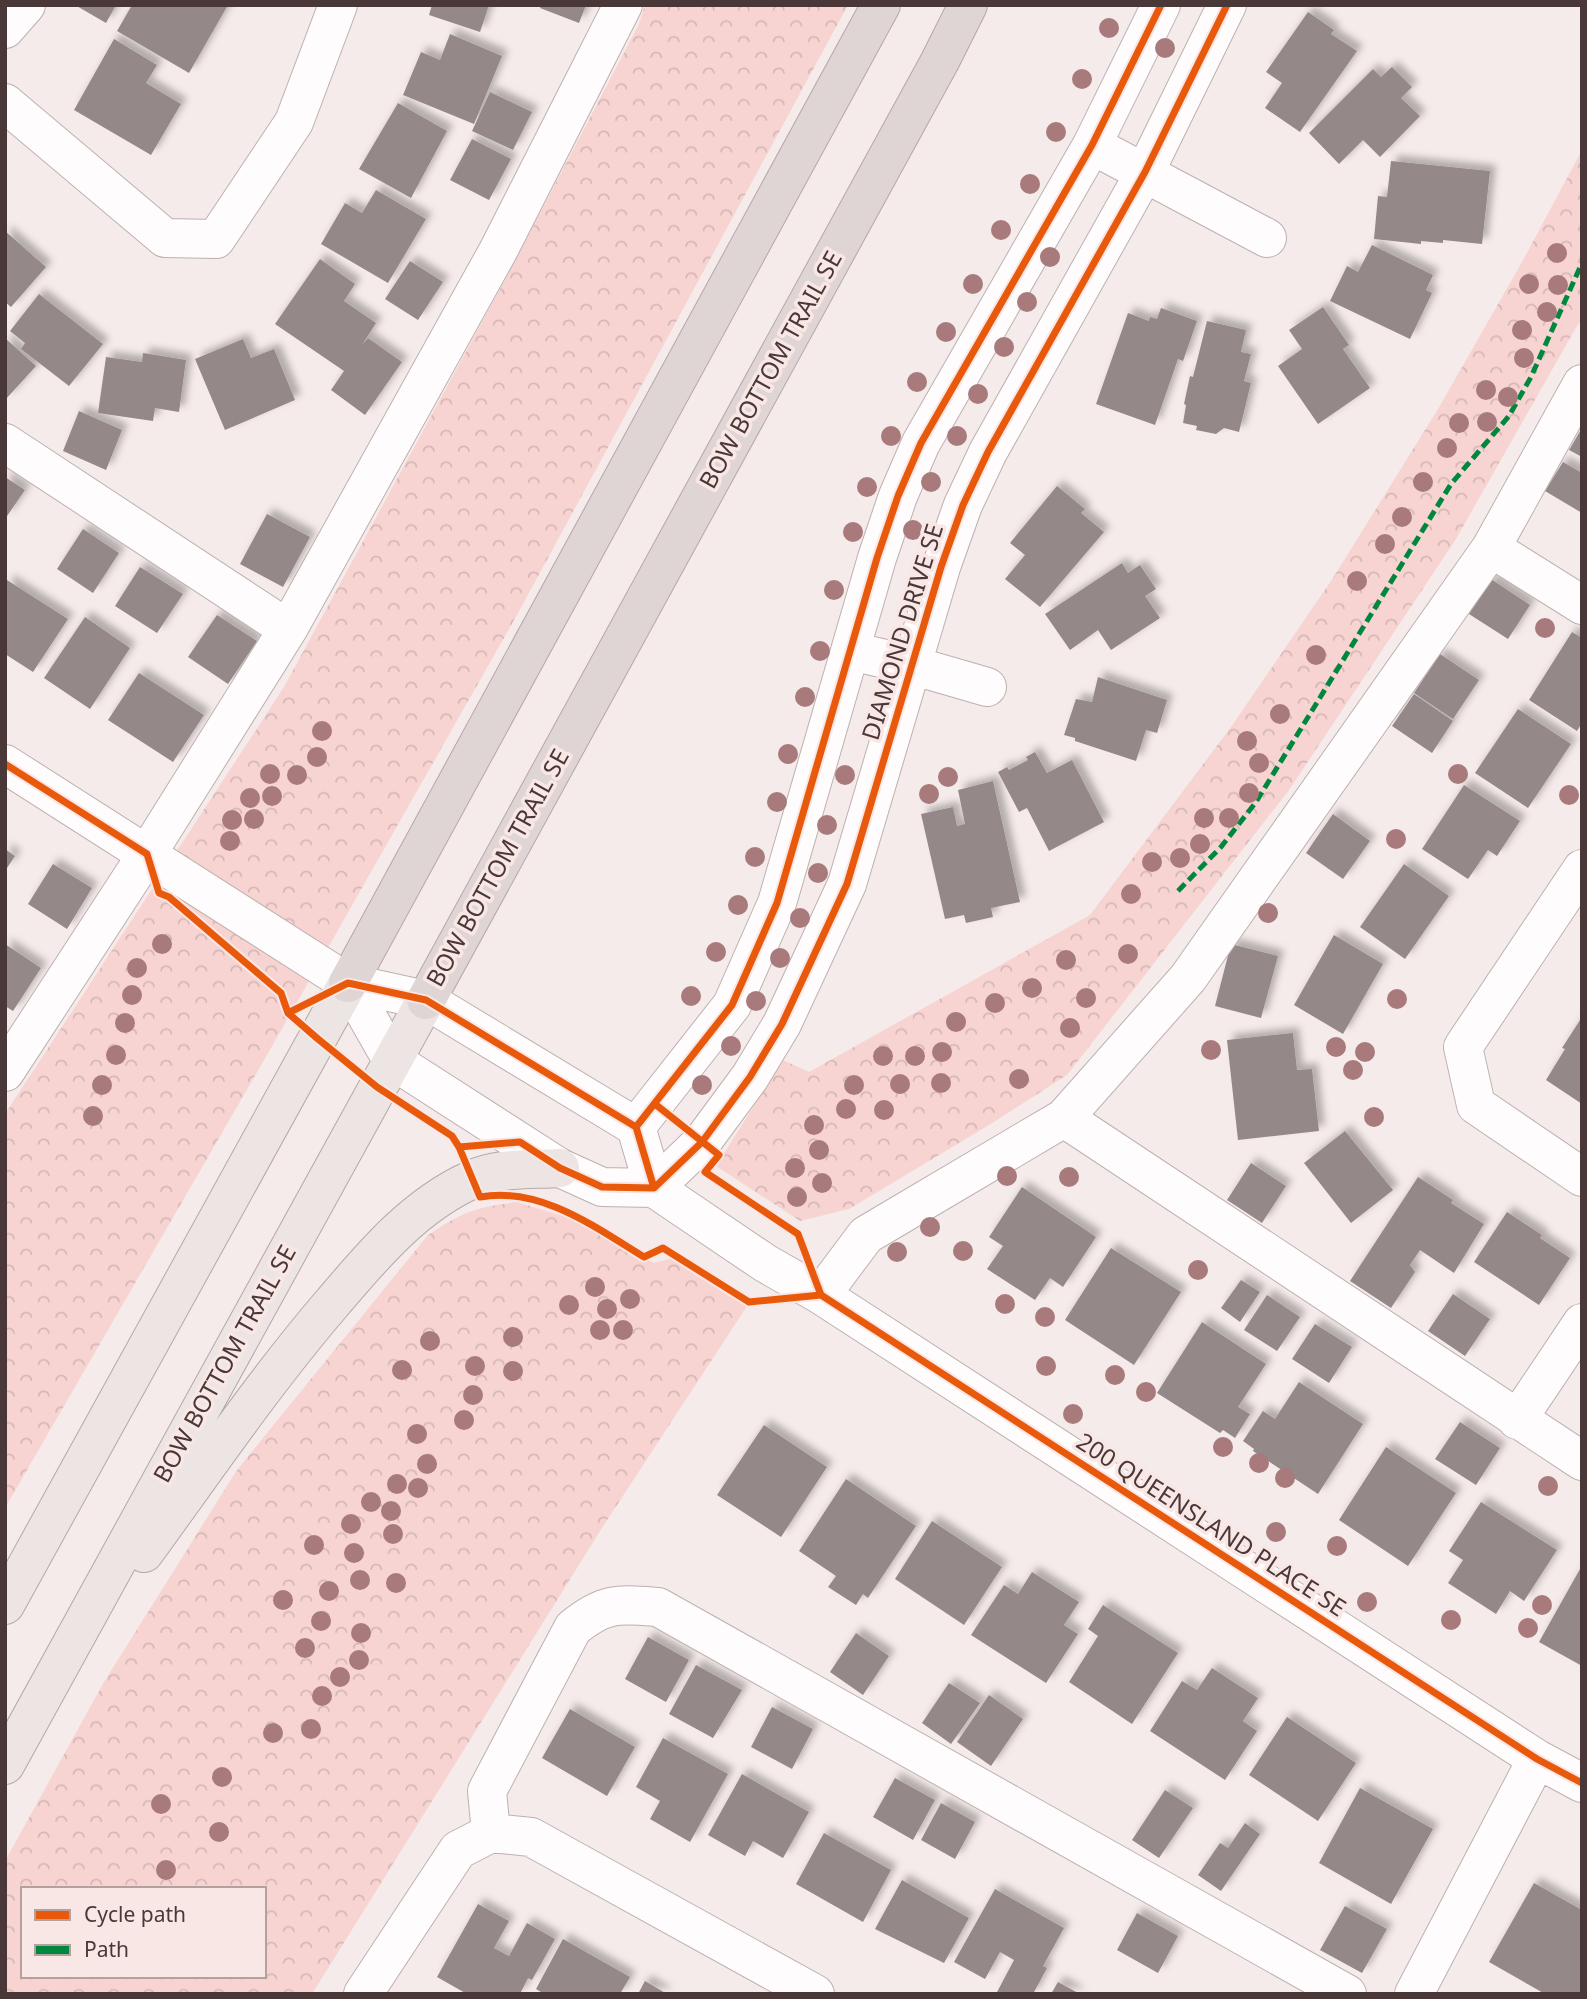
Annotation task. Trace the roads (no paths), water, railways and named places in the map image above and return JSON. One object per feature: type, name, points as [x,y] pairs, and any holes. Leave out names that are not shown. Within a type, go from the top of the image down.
[{"type":"highway","points":[[348,983],[881,5]]},
{"type":"highway","name":"BOW BOTTOM TRAIL SE","points":[[426,1000],[940,61],[968,5]]},
{"type":"main road","points":[[5,1605],[348,983]]},
{"type":"main road","name":"BOW BOTTOM TRAIL SE","points":[[5,1765],[426,1000]]},
{"type":"main road","points":[[47,1688],[300,1339],[383,1244],[411,1218],[472,1179],[500,1171],[560,1168]]},
{"type":"street","points":[[5,29],[26,5]]},
{"type":"street","points":[[5,103],[165,238],[216,239],[293,122],[338,5]]},
{"type":"street","points":[[5,1072],[288,629],[498,251],[623,5]]},
{"type":"street","name":"DIAMOND DRIVE SE","points":[[636,1127],[732,1005],[748,971],[777,903],[877,558],[898,496],[921,443],[1091,145],[1161,5]]},
{"type":"street","name":"DIAMOND DRIVE SE","points":[[654,1188],[702,1142],[750,1077],[782,1024],[847,884],[911,664],[941,567],[964,505],[988,452],[1145,172],[1227,5]]},
{"type":"street","points":[[1091,145],[1268,238]]},
{"type":"street","points":[[821,1295],[866,1236],[1064,1118],[1188,978],[1491,548],[1582,384]]},
{"type":"street","points":[[5,443],[288,629]]},
{"type":"street","points":[[1491,548],[1582,605]]},
{"type":"street","points":[[852,651],[911,664],[987,687]]},
{"type":"street","points":[[5,764],[348,983],[426,1000],[636,1127],[654,1188],[602,1186],[560,1168],[393,1059],[348,983]]},
{"type":"street","points":[[1582,869],[1463,1046],[1476,1105],[1582,1177]]},
{"type":"street","points":[[1064,1118],[1582,1461]]},
{"type":"street","name":"200 QUEENSLAND PLACE SE","points":[[654,1188],[765,1263],[821,1295],[1537,1759],[1582,1783]]},
{"type":"street","points":[[1517,1420],[1582,1323]]},
{"type":"street","points":[[491,1833],[487,1791],[573,1628],[593,1612],[620,1604],[657,1607],[1346,1994]]},
{"type":"street","points":[[1413,1994],[1537,1759]]},
{"type":"street","points":[[363,1994],[458,1850],[491,1833],[531,1838],[815,1994]]}]
